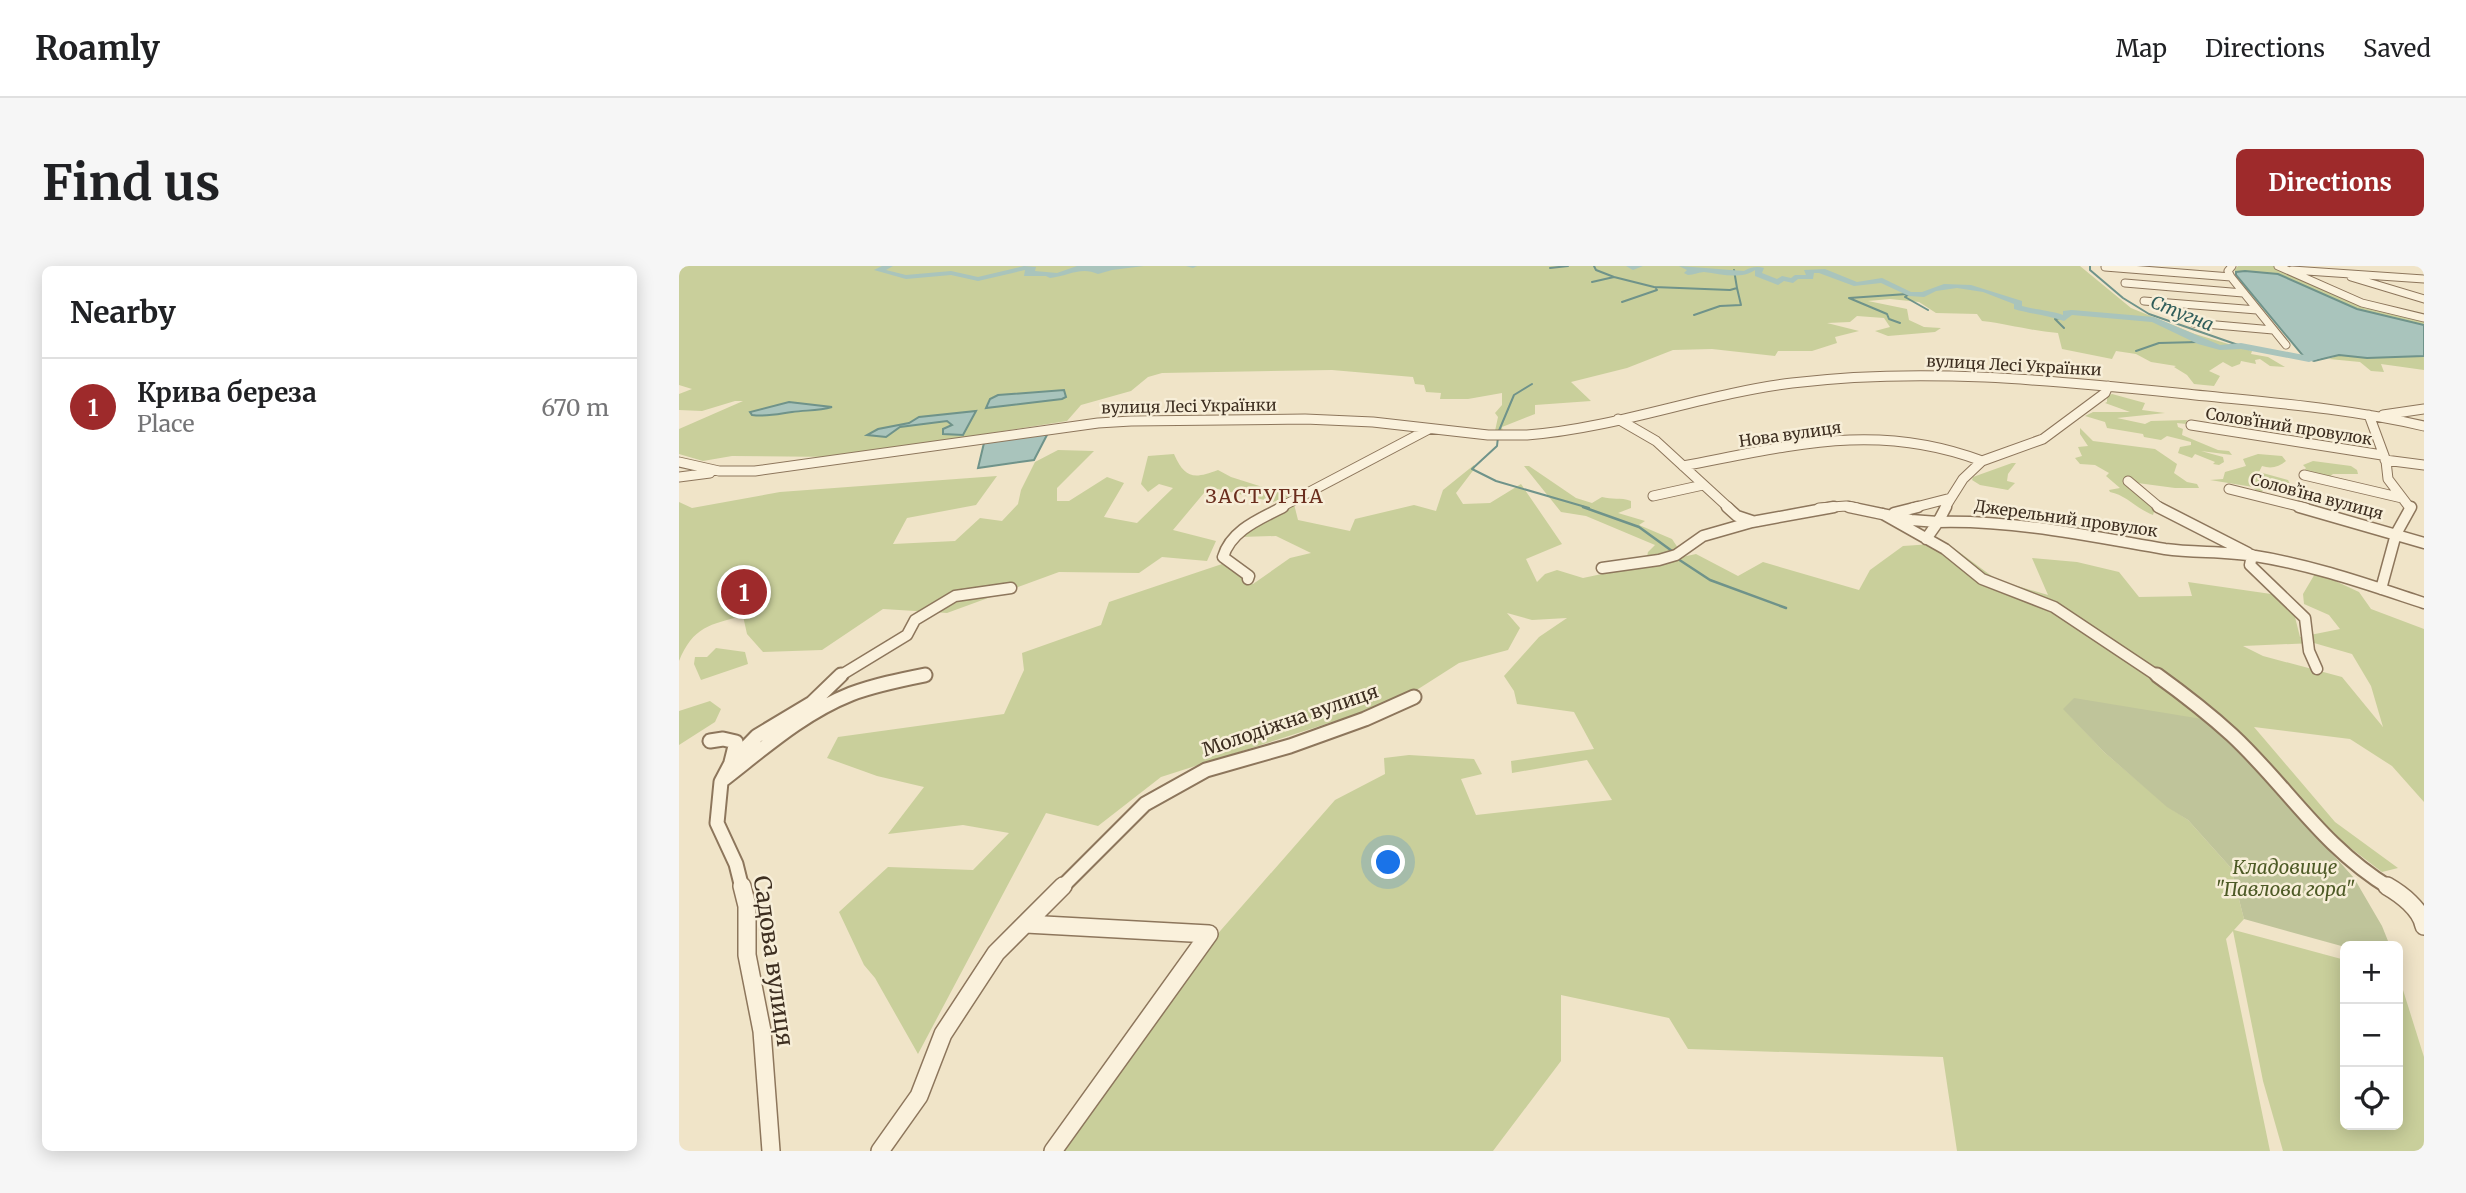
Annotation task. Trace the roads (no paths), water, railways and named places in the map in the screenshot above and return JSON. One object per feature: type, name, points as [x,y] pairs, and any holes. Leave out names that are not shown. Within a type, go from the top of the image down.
[{"type":"street","points":[[2232,266],[2228,271],[2231,277],[2286,345]]},
{"type":"street","points":[[2105,267],[2231,277]]},
{"type":"street","points":[[2282,268],[2424,279]]},
{"type":"street","points":[[2282,268],[2362,303],[2424,318]]},
{"type":"street","points":[[2341,273],[2424,299]]},
{"type":"street","points":[[2125,283],[2243,293]]},
{"type":"street","points":[[2144,301],[2257,310]]},
{"type":"street","points":[[2194,323],[2273,330]]},
{"type":"street","name":"вулиця Лесі Українки","points":[[683,476],[719,471],[755,471],[1098,423],[1133,421],[1217,419],[1373,422],[1429,429],[1530,435],[1790,383],[1871,376],[1953,374],[2108,386],[2369,415]]},
{"type":"street","name":"Джерельний провулок","points":[[1883,514],[1951,498],[1963,479],[1982,461],[2043,439],[2105,393],[2108,386]]},
{"type":"street","points":[[2369,415],[2424,410]]},
{"type":"street","points":[[2369,415],[2424,426]]},
{"type":"street","name":"Соловʼїна вулиця","points":[[2369,415],[2384,457],[2388,480],[2411,507],[2396,534],[2381,589]]},
{"type":"street","points":[[1618,419],[1657,442],[1737,516],[1752,522]]},
{"type":"street","name":"Соловʼїний провулок","points":[[2191,425],[2424,465]]},
{"type":"street","points":[[1248,579],[1249,576],[1223,556],[1226,547],[1245,527],[1429,429]]},
{"type":"street","name":"Нова вулиця","points":[[1683,466],[1811,443],[1849,439],[1912,441],[1962,451],[1982,461]]},
{"type":"street","name":"вулиця Лесі Українки","points":[[679,462],[719,471]]},
{"type":"street","points":[[683,476],[699,468]]},
{"type":"street","name":"Соловʼїна вулиця","points":[[2304,475],[2402,498]]},
{"type":"street","points":[[2128,481],[2142,497],[2162,511],[2252,555],[2327,570],[2424,603]]},
{"type":"street","points":[[1653,496],[1703,485]]},
{"type":"street","name":"Соловʼїна вулиця","points":[[2229,489],[2396,534]]},
{"type":"street","points":[[1926,539],[1951,498]]},
{"type":"street","name":"Джерельний провулок","points":[[1602,568],[1675,555],[1703,536],[1752,522],[1825,507],[1846,506],[1938,522],[1969,520],[2171,549],[2252,555]]},
{"type":"street","points":[[1883,514],[1945,549],[1982,579],[2054,607],[2160,677],[2232,736],[2310,822],[2367,874],[2402,895],[2423,920],[2424,926]]},
{"type":"street","points":[[2396,534],[2424,543]]},
{"type":"street","points":[[2252,555],[2250,565],[2305,618],[2309,651],[2317,669]]},
{"type":"street","name":"Садова вулиця","points":[[771,1151],[772,1135],[762,1031],[747,955],[747,906],[736,864],[716,823],[721,782],[731,762],[757,736],[812,703],[839,676],[907,635],[915,620],[955,596],[1011,588]]},
{"type":"street","points":[[721,782],[803,720],[844,697],[871,687],[925,675]]},
{"type":"street","name":"Молодіжна вулиця","points":[[880,1151],[919,1096],[943,1034],[996,953],[1145,804],[1206,769],[1303,741],[1365,719],[1414,697]]},
{"type":"street","points":[[710,741],[723,739],[736,742],[731,762]]},
{"type":"street","points":[[1026,925],[1209,934],[1053,1151]]},
{"type":"water","points":[[2236,272],[2278,274],[2357,309],[2424,325],[2424,356],[2367,358],[2339,355],[2314,361],[2304,357],[2236,275]]},
{"type":"water","points":[[1064,390],[1066,397],[1062,399],[986,408],[990,399],[998,395]]},
{"type":"water","points":[[789,402],[832,407],[768,415],[752,415],[750,412]]},
{"type":"water","points":[[976,411],[963,435],[943,434],[943,429],[952,425],[947,421],[900,427],[886,437],[867,435],[878,429],[909,423],[919,417]]},
{"type":"water","points":[[1048,433],[1034,460],[978,468],[984,443]]},
{"type":"waterway","name":"Стугна","points":[[889,266],[878,270],[906,277],[951,273],[978,279],[1025,268],[1033,269],[1027,274],[1054,274],[1050,276],[1078,268],[1092,268],[1098,272],[1108,270],[1101,268],[1140,266]]},
{"type":"waterway","points":[[1550,268],[1568,266]]},
{"type":"waterway","points":[[1594,266],[1596,270],[1614,277]]},
{"type":"waterway","name":"Стугна","points":[[1630,266],[1639,266]]},
{"type":"waterway","name":"Стугна","points":[[1683,266],[1692,269],[1688,273],[1701,268],[1718,273],[1746,273],[1753,268],[1760,268],[1758,274],[1778,283],[1782,278],[1793,281],[1795,277],[1810,277],[1811,274],[1807,272],[1819,270],[1854,284],[1882,280],[1904,289],[1909,294],[1924,295],[1944,286],[1971,287],[2010,299],[2019,303],[2017,307],[2036,313],[2044,311],[2064,318],[2068,314],[2066,313],[2072,312],[2154,320],[2220,348],[2241,346],[2309,359],[2328,354]]},
{"type":"waterway","points":[[2090,266],[2090,270],[2123,298],[2149,314],[2241,346]]},
{"type":"waterway","points":[[1734,270],[1737,288]]},
{"type":"waterway","points":[[1592,282],[1614,277]]},
{"type":"waterway","points":[[1614,277],[1655,287]]},
{"type":"waterway","points":[[1622,302],[1657,290],[1655,287]]},
{"type":"waterway","points":[[1655,287],[1737,288]]},
{"type":"waterway","points":[[1694,315],[1720,306],[1741,305],[1737,288]]},
{"type":"waterway","points":[[1900,323],[1889,319],[1887,314],[1849,298],[1907,294]]},
{"type":"waterway","points":[[1909,294],[1905,297],[1928,310]]},
{"type":"waterway","points":[[2060,318],[2055,319],[2064,328]]},
{"type":"waterway","points":[[2136,351],[2159,343],[2198,342]]},
{"type":"waterway","points":[[1498,433],[1514,395],[1532,384]]},
{"type":"waterway","points":[[1498,437],[1497,446],[1472,469],[1496,481],[1589,508]]},
{"type":"waterway","points":[[1583,507],[1639,527],[1672,551]]},
{"type":"waterway","points":[[1678,559],[1710,580],[1786,608]]},
{"type":"place","name":"Крива береза","points":[[744,592]]},
{"type":"district","name":"ЗАСТУГНА","points":[[1265,496]]},
{"type":"park label","name":"Кладовище \"Павлова гора\"","points":[[2285,878]]}]
